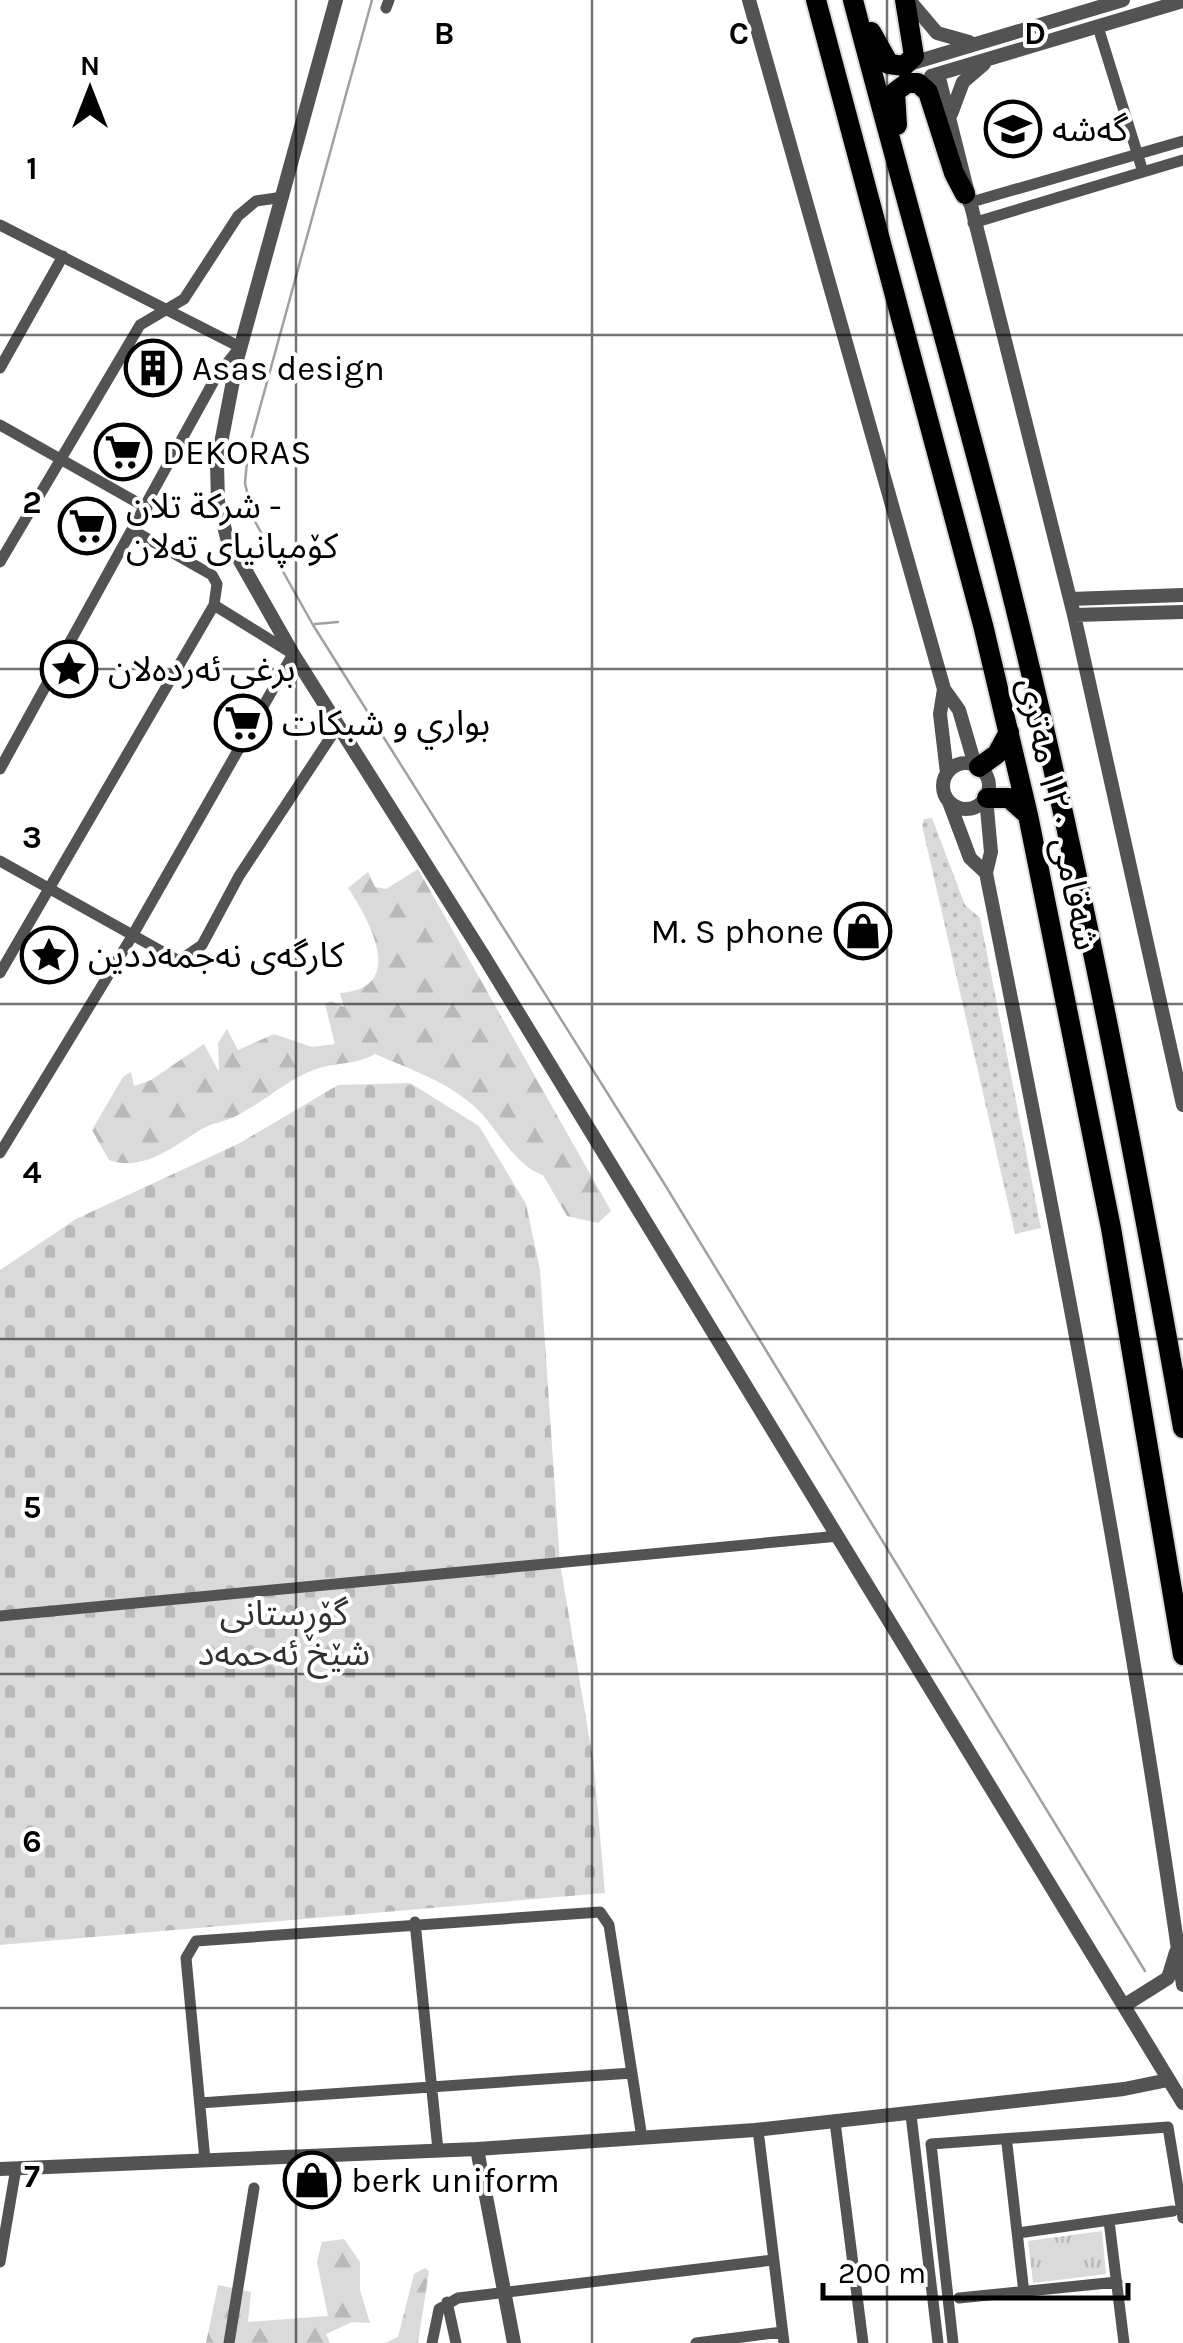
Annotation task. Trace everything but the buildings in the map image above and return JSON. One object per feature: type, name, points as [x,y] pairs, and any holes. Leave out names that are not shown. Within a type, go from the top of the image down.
[{"type":"highway","name":"شەقامی ١٢٠ مەتری","points":[[816,0],[1028,815],[1111,1228],[1183,1655]]},
{"type":"highway","name":"شەقامی ١٢٠ مەتری","points":[[854,0],[1004,562],[1054,774],[1148,1229],[1183,1428]]},
{"type":"highway","points":[[854,0],[899,75],[928,92],[954,174],[967,199]]},
{"type":"highway","points":[[907,0],[915,48],[899,75],[894,104],[910,216]]},
{"type":"highway","points":[[977,766],[997,754],[1009,732]]},
{"type":"highway","points":[[987,798],[1009,798],[1028,815]]},
{"type":"street","points":[[336,0],[240,346],[217,464],[218,502],[235,555],[1183,2103]]},
{"type":"street","points":[[749,0],[944,689],[958,710],[977,766],[990,784],[987,798],[991,852],[986,873],[1075,1314],[1183,1986]]},
{"type":"street","points":[[907,0],[928,25],[948,38],[995,38]]},
{"type":"street","points":[[899,75],[995,38],[1123,0]]},
{"type":"street","points":[[899,75],[938,74],[1183,2]]},
{"type":"street","points":[[1049,22],[1048,32],[1057,39]]},
{"type":"street","points":[[1098,26],[1143,172]]},
{"type":"street","points":[[1031,28],[1042,34],[1036,45]]},
{"type":"street","points":[[951,120],[963,82],[994,57]]},
{"type":"street","points":[[938,74],[973,222],[1012,356],[1074,615],[1183,1105]]},
{"type":"street","points":[[967,199],[1183,141]]},
{"type":"street","points":[[973,222],[1183,160]]},
{"type":"street","points":[[0,562],[128,340],[140,325],[184,299],[238,216],[256,201],[284,197]]},
{"type":"street","points":[[0,225],[240,346]]},
{"type":"street","points":[[0,368],[63,256]]},
{"type":"street","points":[[0,769],[148,508],[216,378],[240,346]]},
{"type":"street","points":[[0,425],[148,508]]},
{"type":"street","points":[[0,972],[214,606],[217,584],[212,576],[134,532]]},
{"type":"street","points":[[1070,599],[1183,595]]},
{"type":"street","points":[[214,606],[293,654]]},
{"type":"street","points":[[1074,615],[1183,612]]},
{"type":"street","points":[[0,1153],[131,938],[293,654]]},
{"type":"street","points":[[944,689],[940,714],[946,774],[943,788],[970,858],[986,873]]},
{"type":"street","points":[[0,861],[131,938],[179,961],[202,945],[239,876],[338,726]]},
{"type":"street","points":[[946,774],[959,764],[977,766]]},
{"type":"street","points":[[948,802],[965,810],[987,798]]},
{"type":"street","points":[[0,1616],[839,1536]]},
{"type":"street","points":[[205,2160],[186,1958],[196,1941],[415,1922],[605,1914],[642,2138]]},
{"type":"street","points":[[415,1922],[438,2150]]},
{"type":"street","points":[[1125,2006],[1168,1978],[1178,1947]]},
{"type":"street","points":[[200,2103],[632,2073]]},
{"type":"street","points":[[0,2262],[8,2168],[477,2149],[642,2138],[910,2115],[1168,2080]]},
{"type":"street","points":[[910,2115],[938,2343]]},
{"type":"street","points":[[835,2122],[863,2343]]},
{"type":"street","points":[[954,2343],[931,2144],[1162,2126],[1172,2134],[1178,2214],[1018,2233]]},
{"type":"street","points":[[696,2343],[783,2338],[759,2138]]},
{"type":"street","points":[[1008,2144],[1024,2293]]},
{"type":"street","points":[[477,2149],[514,2343]]},
{"type":"street","points":[[916,2163],[930,2161]]},
{"type":"street","points":[[229,2343],[254,2188]]},
{"type":"street","points":[[1109,2221],[1124,2343]]},
{"type":"street","points":[[432,2343],[438,2309],[447,2302],[504,2290],[774,2260]]},
{"type":"street","points":[[959,2298],[1117,2282]]},
{"type":"street","points":[[447,2302],[456,2343]]},
{"type":"green space","points":[[932,818],[965,905],[980,918],[1041,1228],[1015,1234],[922,825],[924,819]]},
{"type":"green space","points":[[418,869],[611,1211],[598,1223],[567,1216],[543,1175],[514,1154],[473,1105],[438,1082],[375,1054],[305,1074],[232,1118],[204,1128],[157,1156],[134,1163],[109,1160],[92,1130],[123,1077],[131,1072],[134,1086],[151,1080],[204,1044],[219,1072],[218,1043],[227,1029],[238,1050],[274,1034],[312,1047],[335,1044],[325,1004],[331,1001],[344,1007],[340,993],[361,989],[373,979],[378,966],[373,934],[348,888],[368,872],[375,887],[386,889]]},
{"type":"green space","name":"گۆڕستانی شێخ ئەحمەد","points":[[410,1083],[479,1126],[526,1204],[540,1270],[560,1563],[594,1766],[605,1893],[0,1945],[0,1270],[76,1219],[240,1143],[338,1085]]},
{"type":"green space","points":[[1102,2231],[1106,2274],[1033,2283],[1028,2241]]},
{"type":"green space","points":[[344,2239],[360,2262],[360,2290],[370,2323],[352,2322],[326,2334],[330,2343],[206,2343],[218,2285],[251,2292],[248,2322],[328,2316],[317,2262],[322,2242]]},
{"type":"green space","points":[[425,2268],[429,2271],[418,2343],[385,2343],[398,2337],[414,2274]]},
{"type":"waterway","points":[[372,0],[248,451],[245,483],[253,518],[313,625],[662,1180],[1145,1971]]},
{"type":"waterway","points":[[315,624],[338,622]]},
{"type":"place","name":"گەشە","points":[[1013,129]]},
{"type":"place","name":"Asas design","points":[[153,368]]},
{"type":"place","name":"DEKORAS","points":[[123,452]]},
{"type":"place","name":"شركة تلان - کۆمپانیای تەلان","points":[[87,526]]},
{"type":"place","name":"برغی ئەردەلان","points":[[69,669]]},
{"type":"place","name":"بواري و شبكات","points":[[243,723]]},
{"type":"place","name":"M. S phone","points":[[863,931]]},
{"type":"place","name":"کارگەی نەجمەددین","points":[[49,955]]},
{"type":"place","name":"berk uniform","points":[[312,2180]]}]
